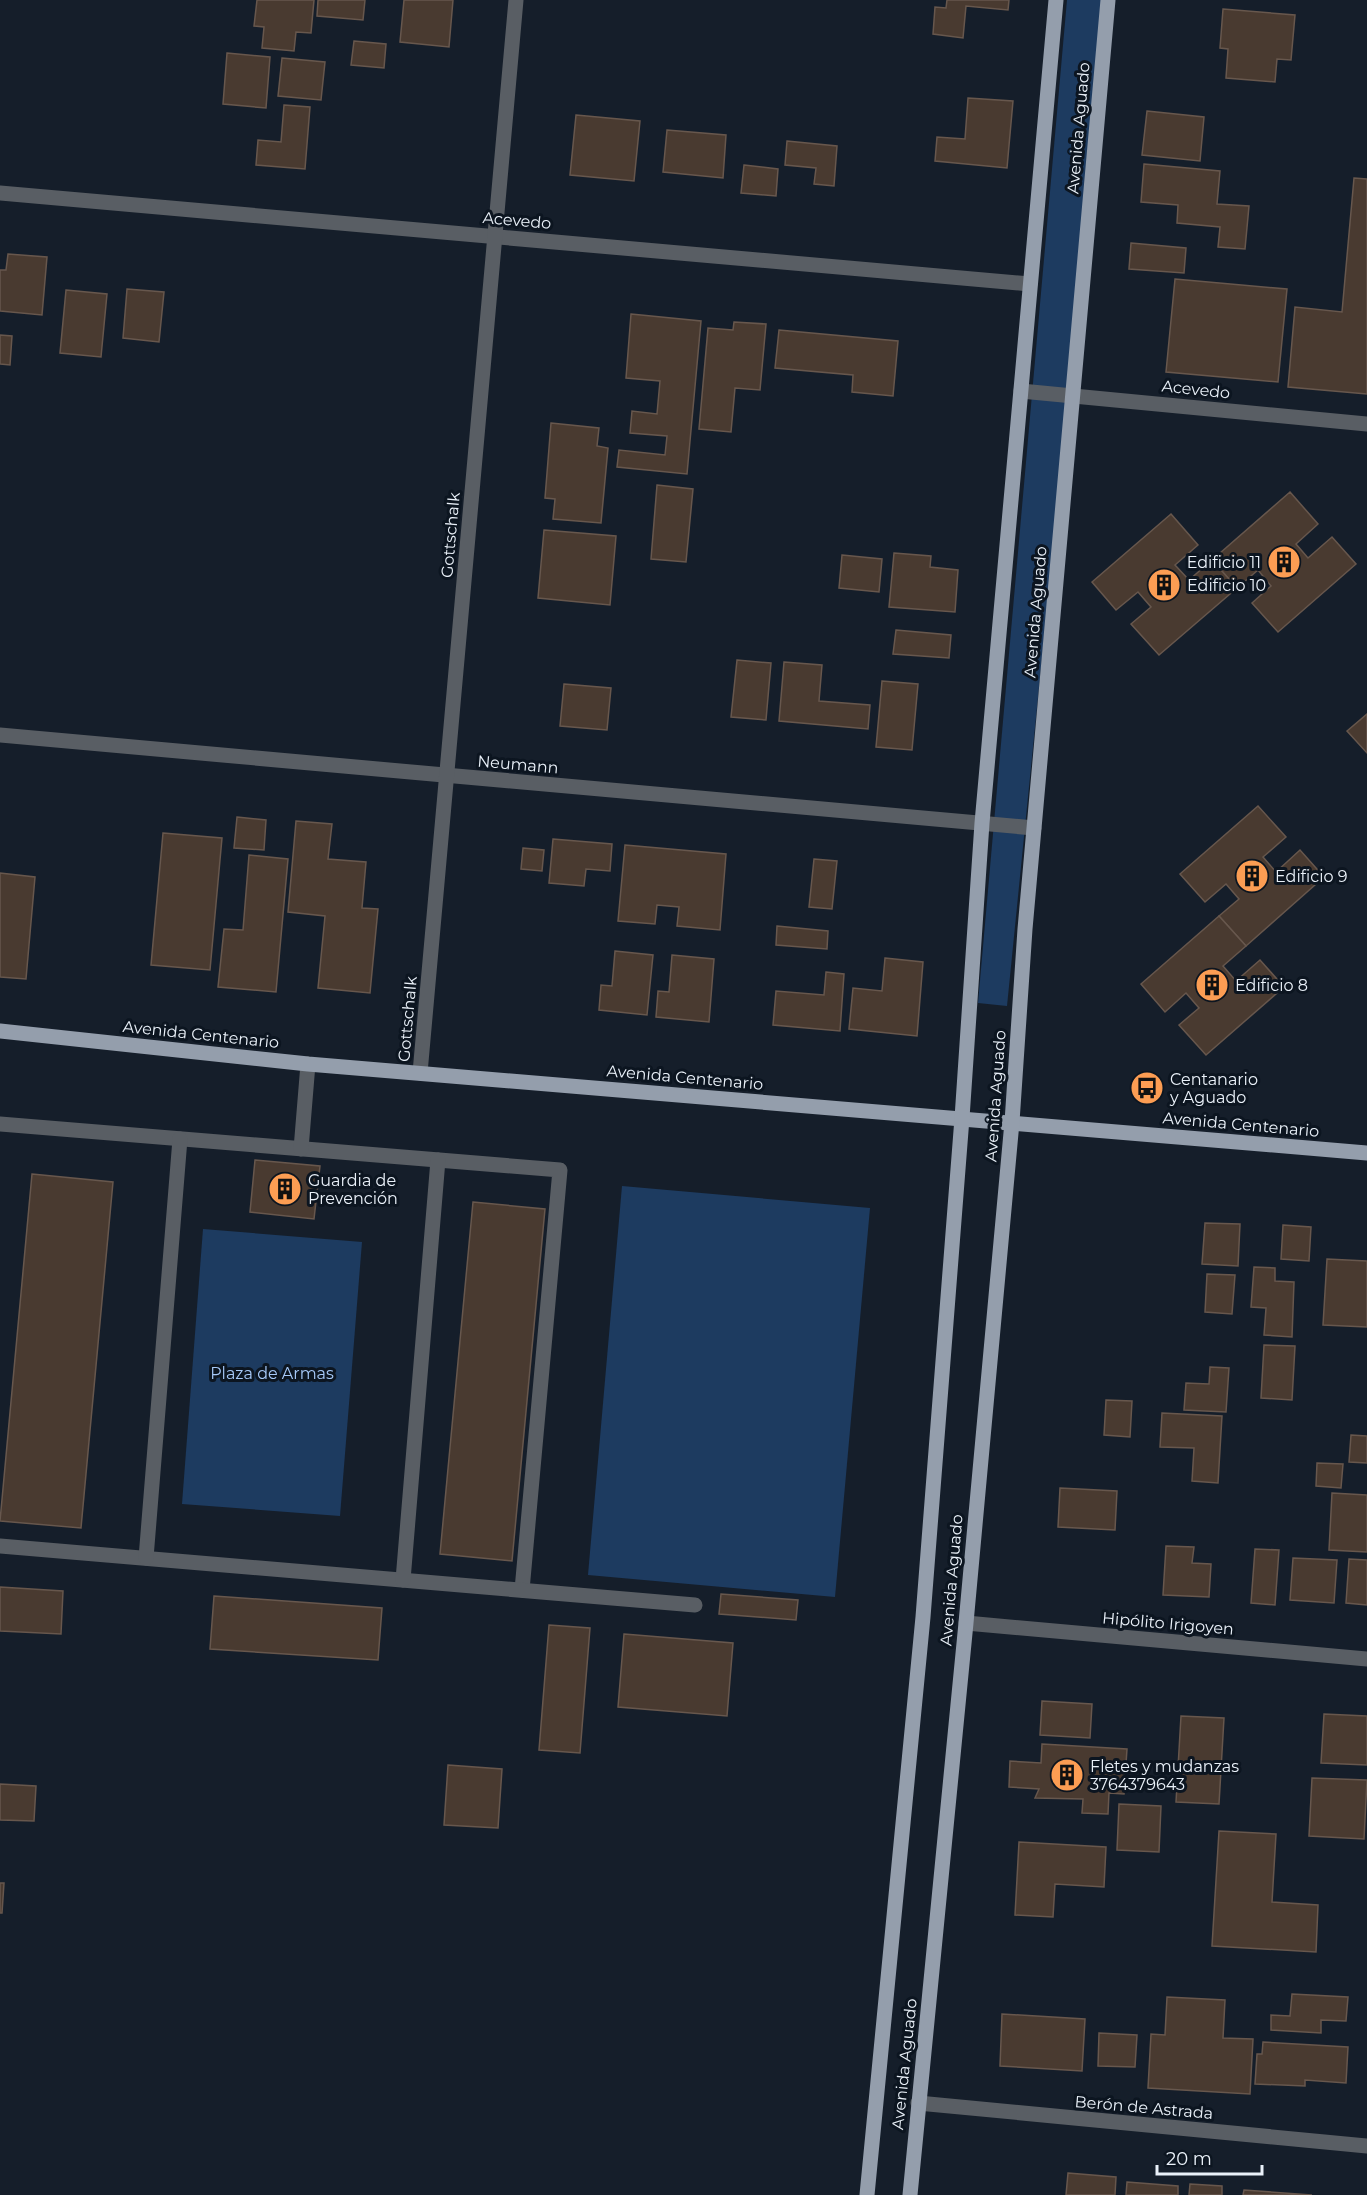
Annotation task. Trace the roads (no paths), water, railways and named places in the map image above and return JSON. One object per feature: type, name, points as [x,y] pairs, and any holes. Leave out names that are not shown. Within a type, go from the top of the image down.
[{"type":"main road","name":"Avenida Aguado","points":[[867,2195],[923,1617],[962,1118],[982,823],[1056,0]]},
{"type":"main road","name":"Avenida Aguado","points":[[910,2195],[966,1623],[1108,0]]},
{"type":"main road","name":"Avenida Centenario","points":[[0,1031],[308,1064],[1367,1153]]},
{"type":"street","name":"Gottschalk","points":[[420,1073],[516,0]]},
{"type":"street","name":"Acevedo","points":[[0,192],[1030,284]]},
{"type":"street","name":"Acevedo","points":[[1021,391],[1367,424]]},
{"type":"street","name":"Neumann","points":[[0,735],[1034,828]]},
{"type":"street","points":[[302,1149],[308,1064]]},
{"type":"street","points":[[0,1124],[560,1170],[522,1590]]},
{"type":"street","points":[[146,1558],[180,1139]]},
{"type":"street","points":[[403,1580],[438,1160]]},
{"type":"street","points":[[0,1546],[694,1605]]},
{"type":"street","name":"Hipólito Irigoyen","points":[[966,1623],[1367,1659]]},
{"type":"street","name":"Berón de Astrada","points":[[918,2103],[1367,2146]]},
{"type":"place","name":"Edificio 11","points":[[1284,562]]},
{"type":"place","name":"Edificio 10","points":[[1164,585]]},
{"type":"place","name":"Edificio 9","points":[[1252,876]]},
{"type":"place","name":"Edificio 8","points":[[1212,985]]},
{"type":"place","name":"Centanario y Aguado","points":[[1147,1088]]},
{"type":"place","name":"Guardia de Prevención","points":[[285,1189]]},
{"type":"place","name":"Fletes y mudanzas 3764379643","points":[[1067,1775]]},
{"type":"park label","name":"Plaza de Armas","points":[[272,1373]]}]
